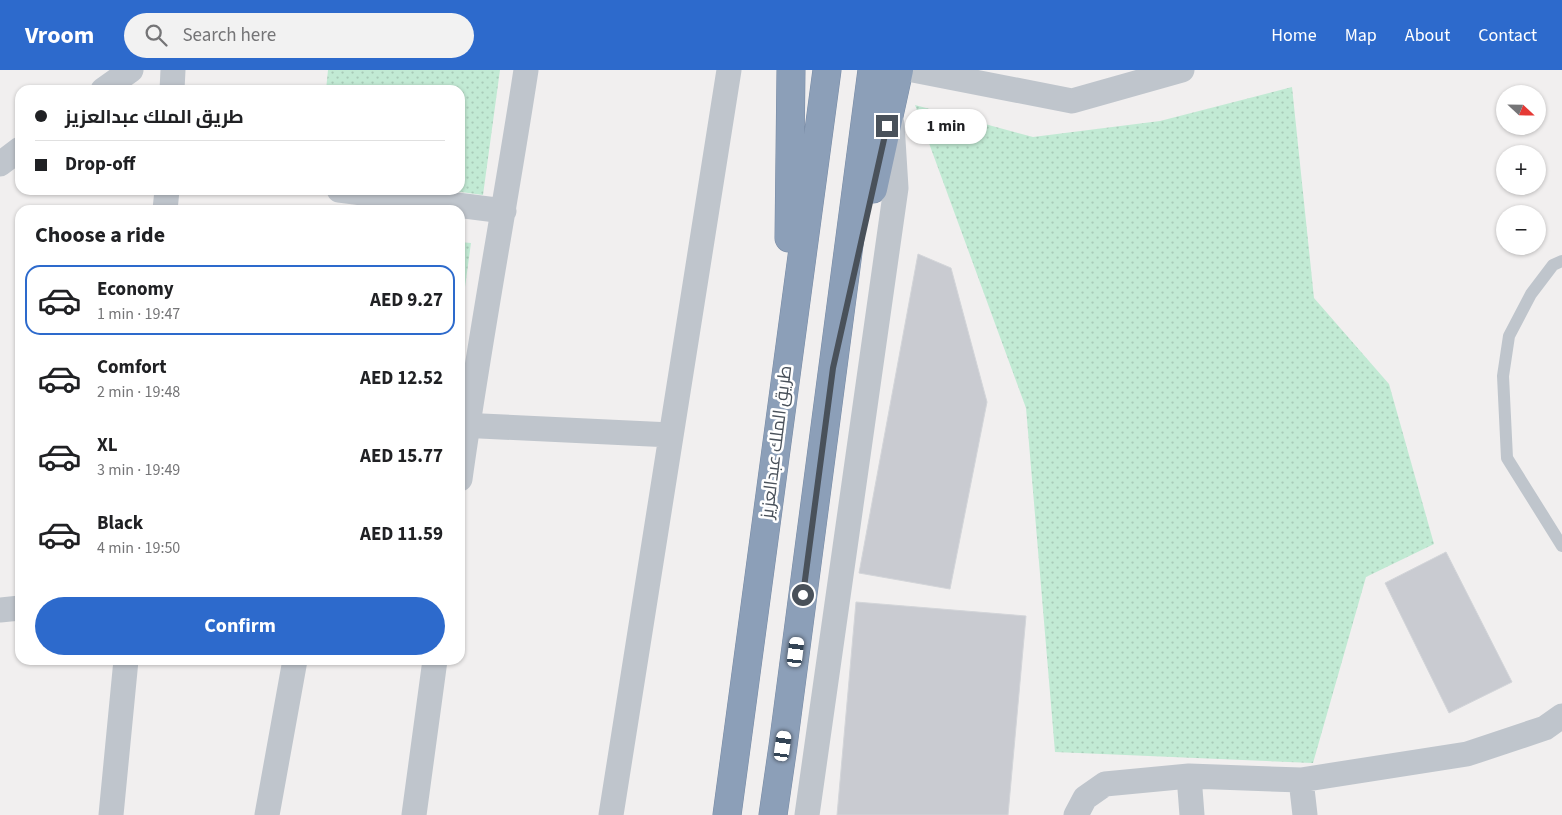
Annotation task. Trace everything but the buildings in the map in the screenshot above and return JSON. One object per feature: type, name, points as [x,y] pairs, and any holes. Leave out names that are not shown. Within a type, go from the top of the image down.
[{"type":"highway","points":[[787,361],[791,70]]},
{"type":"highway","name":"طريق الملك عبدالعزيز","points":[[726,815],[827,70]]},
{"type":"highway","points":[[773,815],[872,70]]},
{"type":"highway","points":[[833,368],[899,70]]},
{"type":"street","points":[[110,85],[131,70]]},
{"type":"street","points":[[172,85],[173,70]]},
{"type":"street","points":[[465,421],[504,211],[526,70]]},
{"type":"street","points":[[611,815],[729,70]]},
{"type":"street","points":[[913,70],[1072,101],[1182,70]]},
{"type":"street","points":[[806,815],[896,188],[891,107]]},
{"type":"street","points":[[0,164],[15,154]]},
{"type":"street","points":[[378,195],[457,205]]},
{"type":"street","points":[[465,206],[504,211]]},
{"type":"street","points":[[465,426],[670,435]]},
{"type":"street","points":[[0,610],[15,608]]},
{"type":"street","points":[[111,815],[126,665]]},
{"type":"street","points":[[267,815],[294,665]]},
{"type":"street","points":[[414,815],[434,665]]},
{"type":"street","points":[[1076,815],[1085,798],[1105,784],[1190,776],[1301,780],[1467,754],[1545,728],[1562,716]]},
{"type":"street","points":[[1190,776],[1192,815]]},
{"type":"street","points":[[1301,780],[1305,815]]},
{"type":"lane","points":[[1562,261],[1553,265],[1531,294],[1509,336],[1503,376],[1507,458],[1562,546]]},
{"type":"green space","points":[[328,70],[500,70],[483,195],[465,193],[465,85],[326,85]]},
{"type":"green space","points":[[1292,87],[1314,298],[1389,384],[1434,544],[1366,577],[1313,763],[1055,752],[1026,408],[915,105],[1033,137],[1160,121]]},
{"type":"green space","points":[[465,242],[471,243],[465,287]]},
{"type":"route","points":[[803,595],[833,368],[887,126]]}]
